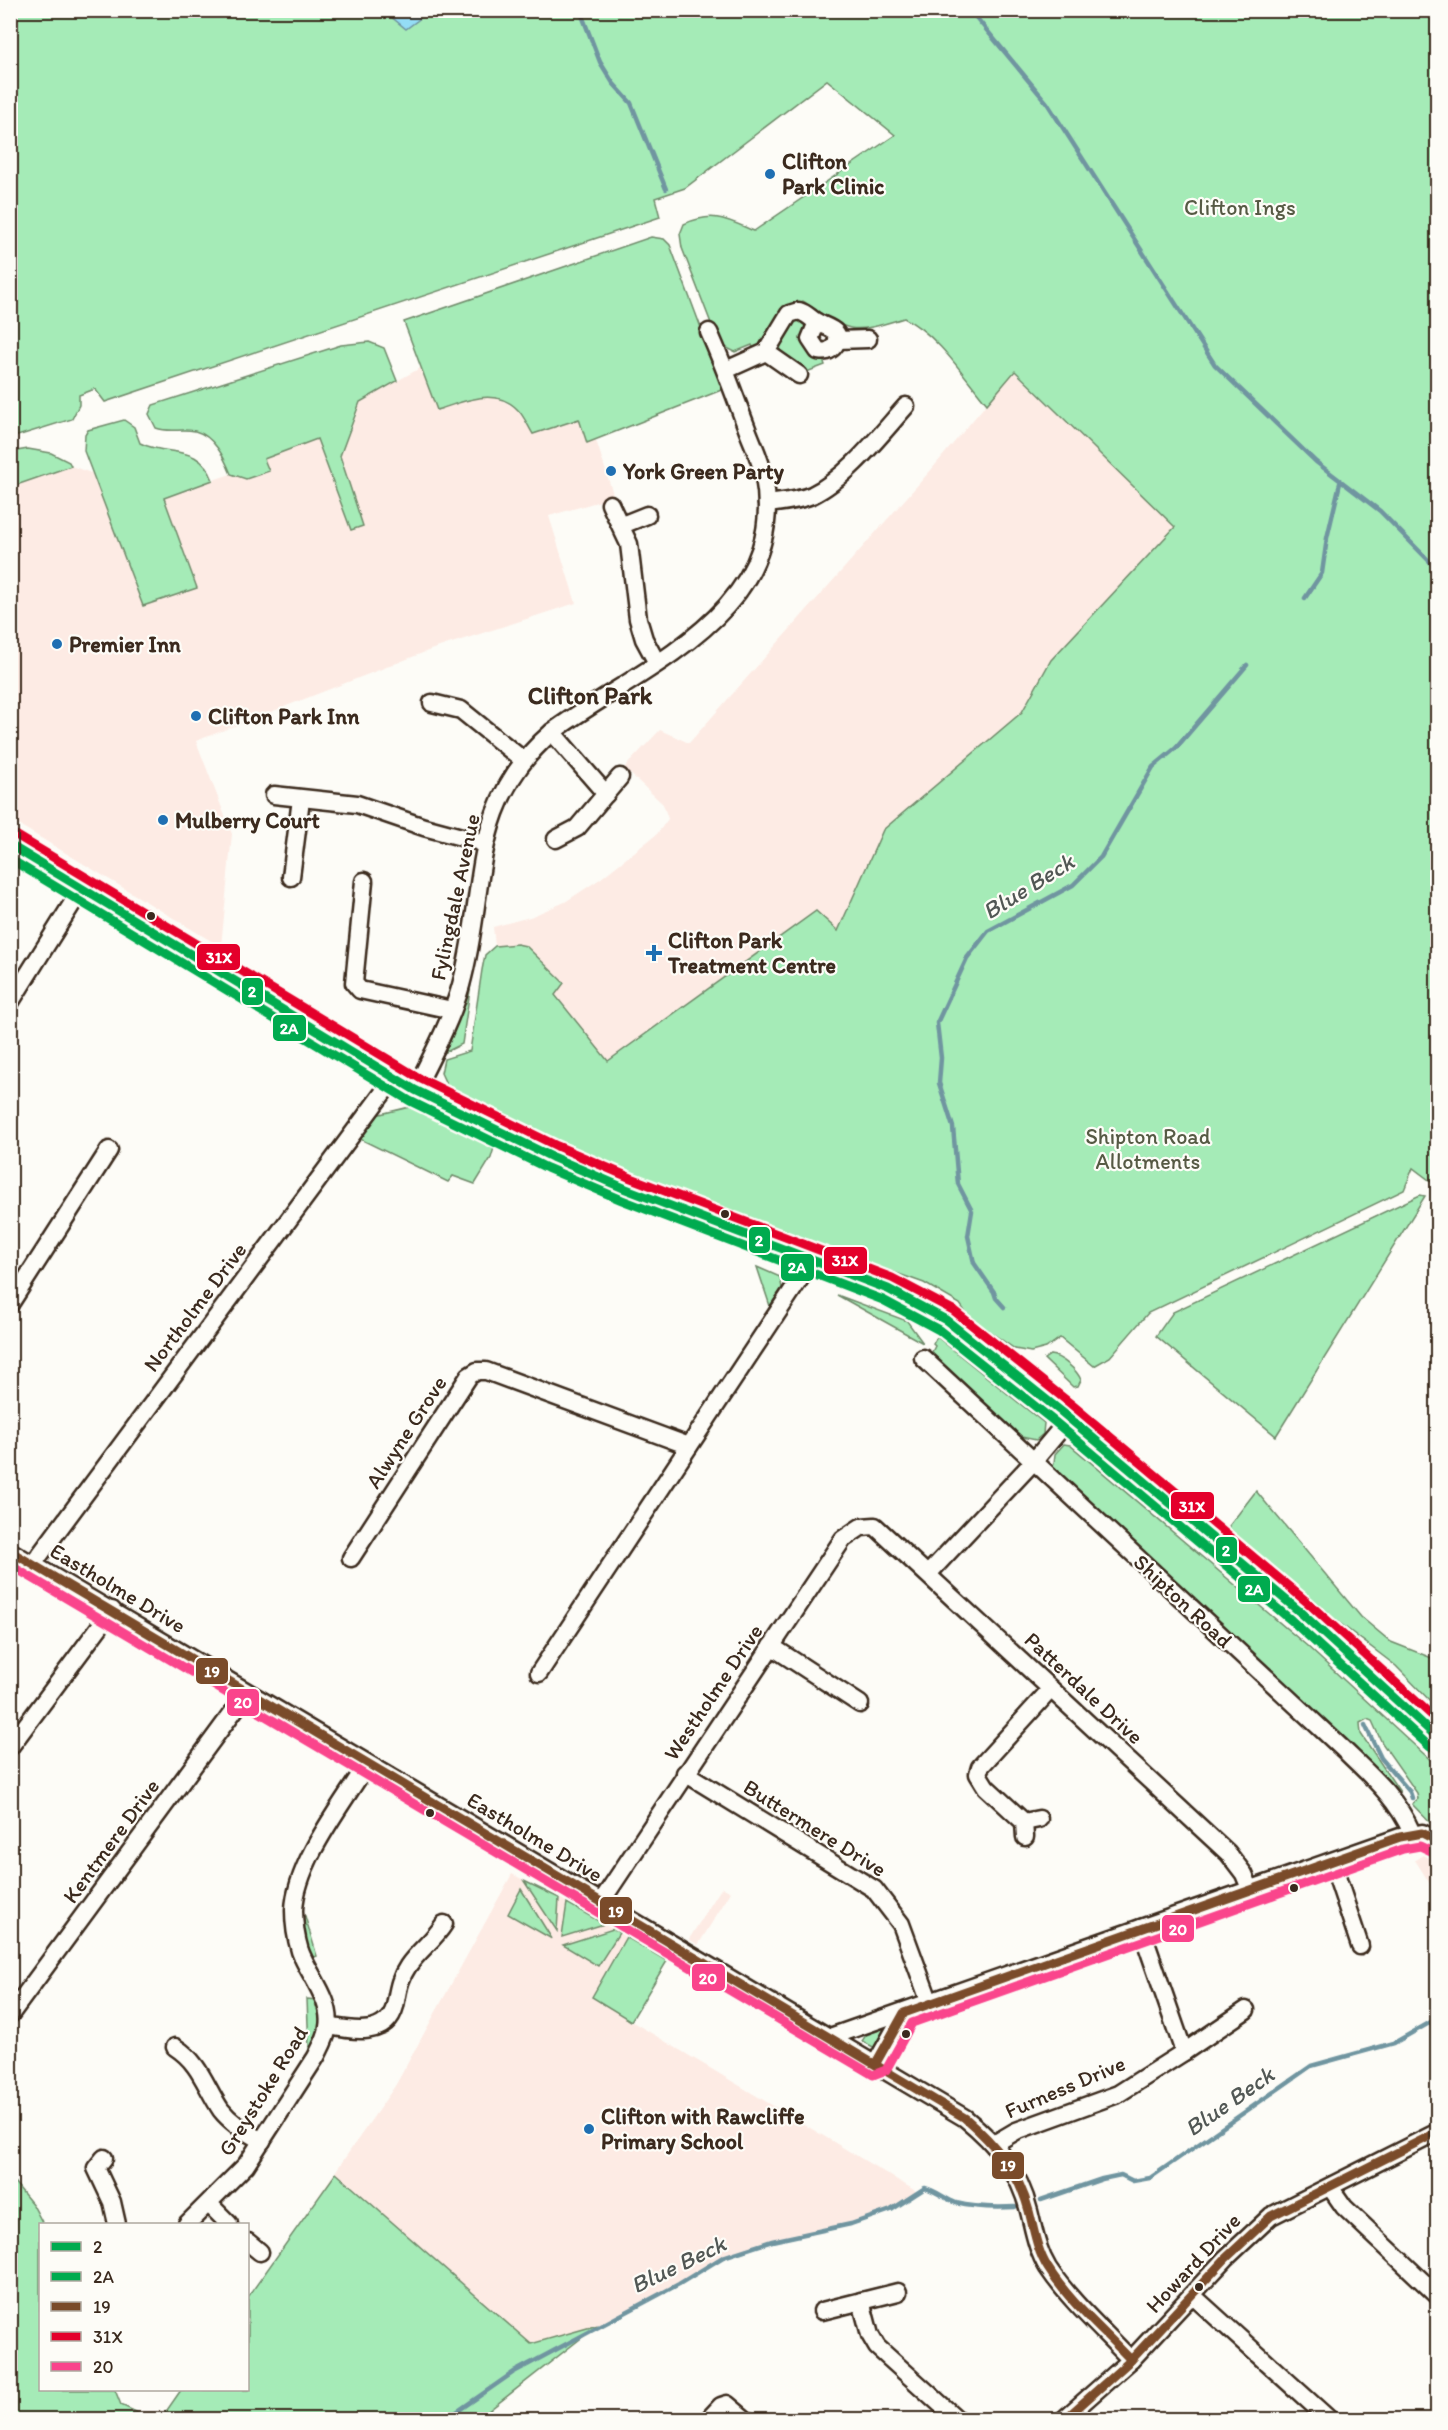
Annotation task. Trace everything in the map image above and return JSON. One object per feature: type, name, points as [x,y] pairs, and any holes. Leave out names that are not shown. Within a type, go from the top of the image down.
[{"type":"main road","points":[[10,845],[404,1084],[531,1148],[626,1189],[888,1289],[946,1320],[1069,1419],[1299,1611],[1437,1738]]},
{"type":"street","points":[[726,370],[761,355],[789,314],[799,310],[817,322],[831,327],[837,340]]},
{"type":"street","points":[[817,322],[810,339],[818,351],[826,352],[833,348],[837,340]]},
{"type":"street","name":"Fylingdale Avenue","points":[[404,1084],[452,1010],[467,957],[484,843],[498,802],[524,760],[552,732],[657,663],[708,626],[748,581],[763,544],[767,525],[764,476],[726,370],[709,332]]},
{"type":"street","points":[[837,340],[867,339]]},
{"type":"street","points":[[761,355],[799,375]]},
{"type":"street","points":[[767,504],[798,500],[824,488],[848,467],[906,406]]},
{"type":"street","points":[[610,504],[622,525],[633,563],[638,619],[644,639],[657,663]]},
{"type":"street","points":[[622,525],[647,515]]},
{"type":"street","points":[[432,703],[461,710],[524,760]]},
{"type":"street","points":[[552,732],[606,794]]},
{"type":"street","points":[[556,839],[577,828],[620,777]]},
{"type":"street","points":[[274,795],[357,804],[424,827],[484,843]]},
{"type":"street","points":[[291,877],[301,799]]},
{"type":"street","points":[[364,881],[354,983],[360,990],[452,1010]]},
{"type":"street","points":[[10,1004],[82,888]]},
{"type":"street","name":"Northolme Drive","points":[[33,1564],[404,1084]]},
{"type":"street","points":[[10,1304],[109,1150]]},
{"type":"street","points":[[539,1672],[813,1259]]},
{"type":"street","name":"Shipton Road","points":[[922,1358],[1343,1749],[1389,1794],[1403,1813],[1412,1833]]},
{"type":"street","name":"Alwyne Grove","points":[[351,1558],[469,1376],[477,1371],[486,1371],[689,1446]]},
{"type":"street","points":[[928,1574],[1033,1462],[1069,1419]]},
{"type":"street","name":"Patterdale Drive","points":[[875,1526],[1228,1853],[1244,1874],[1251,1890]]},
{"type":"street","name":"Westholme Drive","points":[[601,1902],[843,1539],[861,1527],[875,1526]]},
{"type":"street","name":"Eastholme Drive","points":[[10,1551],[876,2063],[965,2118],[994,2144],[1013,2169],[1027,2206],[1034,2237],[1048,2268],[1131,2360]]},
{"type":"street","points":[[10,1747],[112,1610]]},
{"type":"street","points":[[771,1646],[860,1704]]},
{"type":"street","points":[[1029,1826],[986,1787],[978,1774],[980,1767],[1051,1689]]},
{"type":"street","name":"Kentmere Drive","points":[[10,2015],[248,1693]]},
{"type":"street","name":"Greystoke Road","points":[[189,2223],[234,2180],[262,2141],[316,2056],[329,2026],[325,2003],[299,1949],[294,1909],[307,1865],[367,1764]]},
{"type":"street","name":"Buttermere Drive","points":[[685,1773],[874,1889],[894,1911],[901,1924],[930,2003]]},
{"type":"street","points":[[830,2037],[904,2013],[1412,1833],[1422,1833],[1437,1840]]},
{"type":"street","points":[[1332,1862],[1360,1946]]},
{"type":"street","points":[[1141,1928],[1184,2052]]},
{"type":"street","points":[[329,2026],[366,2031],[380,2026],[390,2017],[400,1980],[409,1965],[442,1935]]},
{"type":"street","name":"Furness Drive","points":[[994,2144],[1017,2131],[1118,2094],[1246,2010]]},
{"type":"street","points":[[876,2063],[904,2013]]},
{"type":"street","points":[[175,2047],[194,2052],[221,2109],[232,2122],[262,2141]]},
{"type":"street","name":"Howard Drive","points":[[1063,2420],[1131,2360],[1263,2222],[1286,2207],[1437,2132]]},
{"type":"street","points":[[95,2164],[112,2202],[117,2223]]},
{"type":"street","points":[[1330,2187],[1344,2207],[1437,2296]]},
{"type":"street","points":[[210,2205],[228,2223]]},
{"type":"street","points":[[822,2311],[898,2292]]},
{"type":"street","points":[[1192,2295],[1330,2420]]},
{"type":"street","points":[[861,2301],[876,2347],[957,2420]]},
{"type":"street","points":[[708,2420],[721,2406],[727,2404],[746,2420]]},
{"type":"shaded area","points":[[422,367],[437,410],[477,397],[498,398],[517,409],[533,434],[579,419],[587,443],[596,440],[614,497],[549,516],[576,603],[433,649],[196,741],[232,834],[221,947],[11,820],[10,487],[71,466],[131,487],[213,480],[231,474]]},
{"type":"shaded area","points":[[1014,371],[1175,527],[1051,660],[1022,712],[883,830],[838,931],[816,911],[608,1061],[555,994],[563,983],[517,944],[495,946],[493,927],[530,917],[565,902],[600,879],[657,834],[668,819],[663,804],[624,768],[660,730],[689,743],[931,470]]},
{"type":"shaded area","points":[[1431,1850],[1437,1854],[1437,1895],[1415,1860]]},
{"type":"shaded area","name":"Clifton with Rawcliffe Primary School","points":[[512,1874],[563,1900],[667,1961],[631,2021],[919,2193],[891,2210],[851,2224],[772,2241],[723,2257],[679,2284],[598,2325],[531,2344],[420,2419],[175,2420],[165,2413],[180,2391],[249,2391],[249,2296],[395,2086]]},
{"type":"shaded area","points":[[722,1887],[731,1892],[698,1945],[689,1939]]},
{"type":"green space","points":[[10,11],[1437,11],[1437,1186],[1413,1168],[1404,1190],[1148,1313],[1110,1357],[1094,1366],[1060,1338],[1046,1348],[1031,1352],[1015,1349],[969,1317],[960,1304],[924,1283],[606,1169],[487,1114],[447,1086],[441,1073],[444,1059],[470,1051],[485,955],[495,946],[517,944],[526,946],[564,983],[555,995],[608,1061],[816,911],[838,931],[883,830],[1022,712],[1051,660],[1175,527],[1015,371],[987,404],[939,345],[904,318],[872,327],[850,328],[830,320],[803,301],[782,309],[761,346],[754,351],[752,345],[735,352],[719,344],[682,248],[680,234],[684,224],[712,217],[727,220],[754,231],[895,135],[827,80],[685,188],[655,198],[660,217],[105,402],[95,389],[79,395],[79,405],[72,419],[11,438]]},
{"type":"green space","points":[[651,237],[664,239],[670,245],[724,389],[587,443],[579,419],[533,434],[518,410],[500,399],[479,398],[437,410],[404,322]]},
{"type":"green space","points":[[791,318],[809,322],[805,347],[814,355],[822,356],[825,365],[804,373],[783,354],[782,338]]},
{"type":"green space","points":[[369,342],[384,348],[397,381],[360,402],[340,456],[363,526],[351,530],[317,439],[264,459],[269,471],[246,479],[231,474],[222,454],[208,437],[195,431],[156,428],[149,414],[153,405],[341,345]]},
{"type":"green space","points":[[124,420],[134,427],[140,443],[182,453],[199,460],[207,468],[213,480],[164,498],[197,588],[143,606],[84,451],[85,435],[88,430]]},
{"type":"green space","points":[[28,449],[51,453],[69,462],[71,466],[11,487],[11,452]]},
{"type":"green space","points":[[472,977],[462,1044],[442,1054]]},
{"type":"green space","points":[[422,1104],[496,1141],[491,1158],[475,1184],[453,1176],[448,1182],[358,1138],[372,1116]]},
{"type":"green space","points":[[1420,1195],[1425,1196],[1276,1436],[1156,1336],[1173,1312]]},
{"type":"green space","points":[[757,1267],[780,1277],[782,1288],[770,1306]]},
{"type":"green space","points":[[837,1295],[907,1321],[923,1343]]},
{"type":"green space","points":[[937,1337],[1044,1423],[1043,1434],[1036,1440],[1022,1437],[1020,1440],[933,1359],[932,1352],[935,1346],[933,1344]]},
{"type":"green space","points":[[1050,1355],[1064,1361],[1076,1372],[1081,1380],[1078,1386],[1073,1387],[1044,1359]]},
{"type":"green space","points":[[1064,1444],[1070,1445],[1306,1645],[1437,1766],[1437,1830],[1412,1804],[1418,1799],[1417,1793],[1382,1743],[1372,1721],[1367,1719],[1360,1723],[1361,1734],[1400,1792],[1051,1466],[1054,1463],[1055,1454]]},
{"type":"green space","points":[[1256,1491],[1361,1617],[1391,1642],[1437,1660],[1437,1708],[1396,1666],[1223,1534]]},
{"type":"green space","points":[[524,1881],[559,1898],[557,1931]]},
{"type":"green space","points":[[521,1889],[552,1939],[508,1914]]},
{"type":"green space","points":[[567,1903],[604,1924],[562,1937]]},
{"type":"green space","points":[[305,1916],[317,1956],[310,1959],[302,1917]]},
{"type":"green space","points":[[613,1929],[619,1933],[598,1966],[563,1945]]},
{"type":"green space","points":[[626,1937],[667,1961],[631,2021],[592,1997]]},
{"type":"green space","points":[[307,1999],[317,2000],[323,2022],[313,2052],[309,2050]]},
{"type":"green space","points":[[882,2029],[886,2032],[875,2048],[862,2041],[866,2035]]},
{"type":"green space","points":[[336,2173],[531,2344],[598,2325],[478,2419],[427,2419],[431,2416],[430,2411],[420,2420],[175,2420],[165,2413],[180,2391],[249,2391],[249,2296]]},
{"type":"green space","points":[[10,2177],[33,2205],[42,2223],[39,2223],[39,2391],[115,2391],[121,2405],[151,2419],[11,2419]]},
{"type":"water","points":[[384,11],[430,11],[406,29]]},
{"type":"waterway","points":[[580,10],[600,62],[613,83],[631,103],[666,189]]},
{"type":"waterway","points":[[970,10],[1047,103],[1215,365],[1316,462],[1380,511],[1438,570]]},
{"type":"waterway","name":"Blue Beck","points":[[1305,598],[1322,573],[1327,538],[1340,483]]},
{"type":"waterway","name":"Blue Beck","points":[[1004,1307],[974,1263],[968,1236],[972,1211],[958,1184],[953,1127],[939,1083],[941,1058],[937,1023],[967,958],[988,931],[1073,885],[1101,857],[1153,767],[1176,748],[1247,665]]},
{"type":"waterway","name":"Blue Beck","points":[[1365,1725],[1381,1758],[1410,1792],[1412,1798]]},
{"type":"waterway","name":"Blue Beck","points":[[1041,2200],[1102,2179],[1121,2175],[1133,2181],[1150,2178],[1311,2066],[1394,2043],[1438,2018]]},
{"type":"waterway","name":"Blue Beck","points":[[445,2420],[514,2372],[679,2284],[723,2257],[772,2241],[851,2224],[891,2210],[925,2188],[963,2205],[1015,2207]]},
{"type":"transit line","name":"31X","points":[[16,835],[421,1079],[557,1146],[631,1178],[892,1278],[953,1310],[1071,1404],[1307,1602],[1438,1721]]},
{"type":"transit line","name":"2","points":[[10,845],[415,1090],[552,1157],[626,1189],[888,1289],[946,1320],[1063,1413],[1299,1611],[1438,1738]]},
{"type":"transit line","name":"2A","points":[[10,859],[410,1101],[547,1168],[622,1200],[883,1300],[939,1330],[1055,1422],[1291,1620],[1430,1747]]},
{"type":"transit line","name":"19","points":[[10,1551],[965,2118],[996,2149],[1012,2171],[1025,2197],[1036,2240],[1048,2268],[1077,2305],[1131,2360]]},
{"type":"transit line","name":"20","points":[[10,1565],[873,2075],[886,2070],[912,2023],[1403,1849],[1420,1846],[1433,1852]]},
{"type":"transit line","name":"19","points":[[876,2063],[904,2013],[1400,1837],[1422,1833],[1438,1841]]},
{"type":"transit line","name":"19","points":[[1064,2420],[1131,2360],[1226,2258],[1271,2216],[1438,2132]]},
{"type":"place","name":"Clifton Park Clinic","points":[[770,174]]},
{"type":"place","name":"York Green Party","points":[[611,471]]},
{"type":"place","name":"Premier Inn","points":[[57,644]]},
{"type":"place","name":"Clifton Park Inn","points":[[196,716]]},
{"type":"place","name":"Mulberry Court","points":[[163,820]]},
{"type":"place","name":"Clifton Park Treatment Centre","points":[[654,953]]},
{"type":"place","name":"Clifton with Rawcliffe Primary School","points":[[589,2129]]},
{"type":"district","name":"Clifton Park","points":[[590,695]]},
{"type":"park label","name":"Clifton Ings","points":[[1240,207]]},
{"type":"park label","name":"Shipton Road Allotments","points":[[1148,1148]]}]
